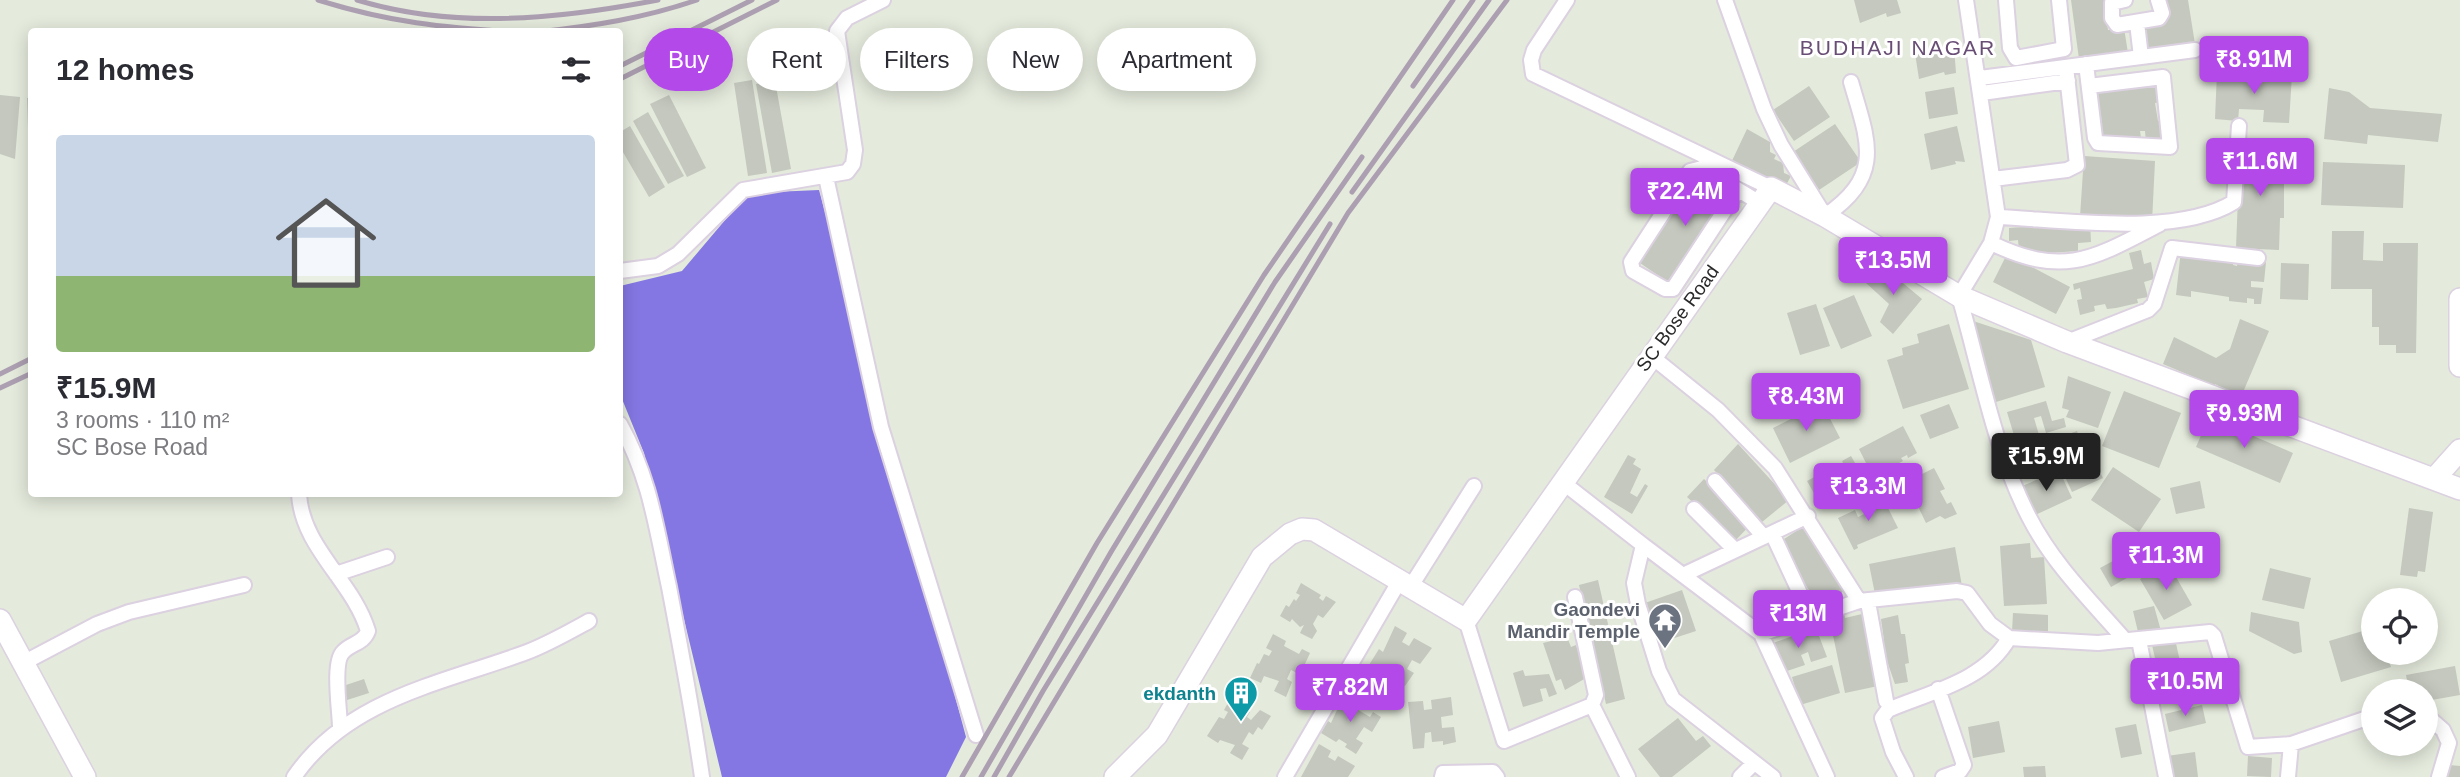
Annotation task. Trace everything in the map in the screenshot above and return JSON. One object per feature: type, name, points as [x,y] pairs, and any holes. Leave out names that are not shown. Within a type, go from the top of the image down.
[{"type":"street","points":[[623,271],[658,266],[678,254],[743,190],[847,172],[853,164],[855,150],[837,31],[848,18],[883,0]]},
{"type":"street","points":[[1567,0],[1534,50],[1533,74],[1765,196]]},
{"type":"street","points":[[1725,0],[1764,109],[1782,145],[1825,216]]},
{"type":"street","points":[[1966,0],[1980,78],[1998,217],[1991,243],[1959,296],[2009,469],[2030,519],[2063,570],[2132,640],[2166,777]]},
{"type":"street","points":[[2006,0],[2012,54],[2016,58],[2064,49],[2059,0]]},
{"type":"street","points":[[2125,0],[2112,3],[2114,22],[2121,25],[2159,18],[2162,13],[2158,0]]},
{"type":"street","points":[[2137,23],[2141,57]]},
{"type":"street","points":[[1982,93],[2067,74],[2086,64],[2195,50]]},
{"type":"street","points":[[2031,56],[2032,71]]},
{"type":"street","points":[[2086,64],[2095,138],[2098,143],[2166,149],[2171,145],[2163,77],[2089,86]]},
{"type":"street","points":[[1980,78],[2032,71],[2067,74]]},
{"type":"street","points":[[1993,179],[2067,170],[2077,165],[2067,74]]},
{"type":"street","points":[[1825,216],[1843,204],[1854,189],[1870,152],[1851,82]]},
{"type":"street","points":[[1991,243],[2023,258],[2066,262],[2086,260],[2160,224],[2224,208],[2234,202],[2239,126]]},
{"type":"street","points":[[1738,190],[1673,289],[1665,289],[1633,271],[1631,262],[1690,171],[1702,168],[1738,190],[1825,216],[1959,296],[2067,342],[2460,489]]},
{"type":"street","points":[[826,177],[881,427],[976,735]]},
{"type":"street","name":"SC Bose Road","points":[[1466,620],[1561,481],[1765,196]]},
{"type":"street","points":[[1998,217],[2160,224]]},
{"type":"street","points":[[2067,342],[2148,310],[2154,304],[2172,248],[2175,219]]},
{"type":"street","points":[[2172,248],[2258,258]]},
{"type":"street","points":[[2460,299],[2460,366]]},
{"type":"street","points":[[1651,356],[1718,410],[1757,448],[1775,468],[1808,516],[1863,602],[1886,701]]},
{"type":"street","points":[[623,430],[642,468],[654,516],[689,690],[702,777]]},
{"type":"street","points":[[2435,478],[2460,450]]},
{"type":"street","points":[[1561,481],[1761,634],[1827,777]]},
{"type":"street","points":[[1715,481],[1768,535],[1811,617]]},
{"type":"street","points":[[1285,777],[1406,583],[1474,486]]},
{"type":"street","points":[[299,497],[304,526],[336,574],[368,631],[361,641],[344,650],[337,664],[341,728]]},
{"type":"street","points":[[1693,509],[1735,551]]},
{"type":"street","points":[[1683,575],[1808,516]]},
{"type":"street","points":[[1115,777],[1157,735],[1262,557],[1274,544],[1302,529],[1314,530],[1466,620],[1504,741],[1592,705],[1596,695],[1576,597]]},
{"type":"street","points":[[1643,545],[1634,583],[1659,671],[1673,699],[1773,777]]},
{"type":"street","points":[[336,574],[387,557]]},
{"type":"street","points":[[23,663],[97,624],[129,612],[244,585]]},
{"type":"street","points":[[1761,634],[1863,602],[1926,593],[1967,593],[1990,624],[2009,638],[2098,643],[2210,632],[2214,636],[2248,747],[2291,744],[2361,720]]},
{"type":"street","points":[[0,620],[85,777]]},
{"type":"street","points":[[294,777],[341,728],[384,702],[414,689],[529,651],[589,621]]},
{"type":"street","points":[[1906,777],[1893,752],[1882,718],[1888,710],[1970,677],[2003,649],[2009,638]]},
{"type":"street","points":[[1938,689],[1964,765],[1960,771],[1943,777]]},
{"type":"street","points":[[1592,705],[1628,777]]},
{"type":"street","points":[[2438,726],[2455,746],[2439,777]]},
{"type":"street","points":[[2288,777],[2291,744]]},
{"type":"street","points":[[1740,777],[1754,763]]},
{"type":"street","points":[[1442,777],[1443,773],[1450,771],[1493,772],[1497,777]]},
{"type":"shaded area","points":[[819,190],[966,737],[946,777],[722,777],[644,453],[623,401],[623,285],[682,271],[748,193]]},
{"type":"building","points":[[1854,0],[1897,0],[1901,13],[1887,17],[1886,13],[1860,23]]},
{"type":"building","points":[[2071,0],[2104,0],[2108,30],[2124,28],[2128,53],[2079,59]]},
{"type":"building","points":[[2163,0],[2188,0],[2195,44],[2146,49],[2143,27],[2165,25]]},
{"type":"building","points":[[1954,47],[1956,73],[1945,75],[1944,72],[1919,79],[1915,53]]},
{"type":"building","points":[[2217,72],[2292,75],[2289,123],[2263,122],[2264,110],[2239,109],[2238,121],[2215,119]]},
{"type":"building","points":[[2159,79],[2162,102],[2155,103],[2158,121],[2164,120],[2167,143],[2146,142],[2145,131],[2140,131],[2141,138],[2108,142],[2100,138],[2098,123],[2102,122],[2095,91]]},
{"type":"building","points":[[747,81],[747,91],[754,91],[767,173],[748,176],[734,83]]},
{"type":"building","points":[[1809,86],[1830,117],[1794,141],[1773,110]]},
{"type":"building","points":[[1954,87],[1958,114],[1929,119],[1925,92]]},
{"type":"building","points":[[2329,88],[2349,92],[2370,108],[2442,114],[2438,142],[2368,135],[2367,144],[2324,139]]},
{"type":"building","points":[[757,91],[777,91],[791,169],[772,173]]},
{"type":"building","points":[[0,95],[20,97],[15,159],[0,154]]},
{"type":"building","points":[[669,95],[706,168],[687,177],[650,104]]},
{"type":"building","points":[[648,112],[684,176],[668,184],[633,121]]},
{"type":"building","points":[[1835,124],[1861,162],[1819,190],[1793,152]]},
{"type":"building","points":[[630,126],[665,187],[649,197],[623,152],[623,130]]},
{"type":"building","points":[[1957,126],[1965,162],[1955,161],[1956,164],[1931,170],[1924,134]]},
{"type":"building","points":[[1747,129],[1770,142],[1770,152],[1776,155],[1774,159],[1783,163],[1784,173],[1791,176],[1785,187],[1730,165]]},
{"type":"building","points":[[2240,147],[2284,149],[2284,218],[2280,218],[2279,250],[2236,248]]},
{"type":"building","points":[[2084,156],[2155,161],[2152,222],[2080,217]]},
{"type":"building","points":[[2323,162],[2405,165],[2403,208],[2321,205]]},
{"type":"building","points":[[1699,170],[1731,192],[1672,285],[1640,263]]},
{"type":"building","points":[[2090,222],[2091,242],[2078,243],[2078,251],[2033,254],[2033,249],[2019,250],[2018,240],[2009,241],[2009,228]]},
{"type":"building","points":[[2332,231],[2364,231],[2363,260],[2383,261],[2383,243],[2418,243],[2416,353],[2396,353],[2396,345],[2379,345],[2379,327],[2372,327],[2372,289],[2331,289]]},
{"type":"building","points":[[2141,250],[2144,264],[2151,262],[2154,279],[2144,282],[2148,297],[2137,299],[2138,303],[2116,308],[2107,309],[2105,304],[2094,306],[2095,311],[2080,315],[2077,300],[2082,299],[2080,288],[2074,290],[2073,284],[2133,269],[2129,253]]},
{"type":"building","points":[[2181,250],[2194,252],[2193,259],[2202,260],[2202,256],[2214,257],[2214,261],[2218,261],[2219,257],[2234,259],[2233,265],[2237,266],[2238,259],[2266,262],[2264,282],[2251,281],[2251,287],[2263,288],[2261,304],[2254,304],[2254,299],[2247,298],[2247,303],[2229,301],[2229,297],[2191,291],[2191,297],[2176,295]]},
{"type":"building","points":[[2007,254],[2070,287],[2056,314],[1993,282]]},
{"type":"building","points":[[1879,263],[1922,299],[1893,334],[1880,322],[1889,304],[1866,283]]},
{"type":"building","points":[[2281,263],[2309,264],[2308,300],[2280,299]]},
{"type":"building","points":[[1854,295],[1872,336],[1841,349],[1823,308]]},
{"type":"building","points":[[1816,304],[1830,346],[1800,355],[1787,313]]},
{"type":"building","points":[[2240,319],[2269,331],[2241,397],[2215,384],[2214,388],[2202,383],[2203,381],[2163,364],[2174,337],[2216,358],[2230,349]]},
{"type":"building","points":[[1970,320],[2031,340],[2045,387],[1996,402]]},
{"type":"building","points":[[1949,324],[1969,389],[1903,409],[1887,360],[1903,355],[1902,348],[1919,343],[1917,334]]},
{"type":"building","points":[[2068,376],[2111,392],[2098,428],[2066,417],[2069,410],[2062,408]]},
{"type":"building","points":[[2124,391],[2181,413],[2159,468],[2102,446]]},
{"type":"building","points":[[2046,401],[2052,421],[2064,418],[2066,427],[2046,433],[2041,416],[2034,418],[2039,435],[2016,442],[2007,412]]},
{"type":"building","points":[[1822,403],[1840,438],[1790,463],[1773,428]]},
{"type":"building","points":[[1949,404],[1959,428],[1930,439],[1920,415]]},
{"type":"building","points":[[2209,417],[2293,453],[2280,483],[2196,447]]},
{"type":"building","points":[[1903,426],[1917,453],[1901,458],[1903,461],[1873,477],[1859,449]]},
{"type":"building","points":[[2077,431],[2084,454],[2029,473],[2022,451]]},
{"type":"building","points":[[1738,444],[1789,500],[1762,522],[1714,470]]},
{"type":"building","points":[[2091,454],[2103,478],[2072,492],[2061,468]]},
{"type":"building","points":[[1628,455],[1636,459],[1633,464],[1641,469],[1630,493],[1637,497],[1645,484],[1648,486],[1632,514],[1604,497]]},
{"type":"building","points":[[1851,456],[1859,470],[1865,467],[1872,480],[1860,487],[1855,485],[1857,489],[1836,501],[1833,497],[1829,499],[1832,503],[1823,509],[1807,481],[1818,475],[1820,478],[1824,476],[1822,474],[1838,463],[1841,467],[1844,465],[1842,461]]},
{"type":"building","points":[[2113,467],[2161,499],[2139,532],[2091,500]]},
{"type":"building","points":[[1934,468],[1945,489],[1940,491],[1947,504],[1951,502],[1957,514],[1945,519],[1940,516],[1926,523],[1906,482]]},
{"type":"building","points":[[2059,470],[2072,498],[2033,516],[2020,487]]},
{"type":"building","points":[[1704,479],[1752,523],[1735,541],[1687,497]]},
{"type":"building","points":[[2200,481],[2205,508],[2176,514],[2170,488]]},
{"type":"building","points":[[1882,496],[1898,528],[1857,545],[1858,548],[1854,550],[1838,518],[1855,510],[1858,517],[1866,513],[1863,506]]},
{"type":"building","points":[[2409,508],[2433,512],[2425,572],[2418,571],[2417,577],[2400,575]]},
{"type":"building","points":[[1804,526],[1846,590],[1820,607],[1778,543]]},
{"type":"building","points":[[2030,543],[2031,558],[2044,557],[2047,604],[2004,606],[2000,546]]},
{"type":"building","points":[[1955,547],[1962,586],[1951,588],[1950,584],[1876,599],[1869,564]]},
{"type":"building","points":[[2124,555],[2134,574],[2111,587],[2100,568]]},
{"type":"building","points":[[2168,563],[2192,605],[2164,620],[2140,579]]},
{"type":"building","points":[[2270,568],[2311,578],[2304,609],[2262,600]]},
{"type":"building","points":[[1598,580],[1625,699],[1606,704],[1579,585]]},
{"type":"building","points":[[1301,583],[1321,595],[1319,598],[1323,601],[1326,596],[1336,602],[1323,618],[1318,615],[1313,624],[1317,631],[1312,639],[1300,633],[1304,625],[1300,627],[1292,619],[1290,622],[1280,616],[1286,605],[1289,607],[1300,595],[1296,593]]},
{"type":"building","points":[[1682,590],[1696,631],[1656,644],[1642,604]]},
{"type":"building","points":[[2154,606],[2161,631],[2139,636],[2133,611]]},
{"type":"building","points":[[2251,612],[2299,622],[2302,652],[2294,654],[2249,631]]},
{"type":"building","points":[[1844,613],[1845,618],[1862,614],[1878,686],[1845,693],[1829,616]]},
{"type":"building","points":[[2013,613],[2048,615],[2048,634],[2012,632]]},
{"type":"building","points":[[1898,615],[1901,634],[1905,634],[1909,663],[1905,664],[1908,682],[1895,684],[1880,641],[1884,640],[1881,619]]},
{"type":"building","points":[[1395,626],[1407,633],[1402,642],[1409,646],[1414,638],[1432,648],[1420,664],[1412,660],[1407,669],[1414,673],[1405,686],[1388,672],[1391,668],[1384,664],[1380,671],[1369,665],[1379,649],[1383,652]]},
{"type":"building","points":[[1816,628],[1827,657],[1811,662],[1808,652],[1801,655],[1805,665],[1781,673],[1770,644]]},
{"type":"building","points":[[2361,632],[2361,665],[2391,667],[2341,682],[2329,641]]},
{"type":"building","points":[[1273,634],[1286,641],[1284,646],[1299,654],[1302,649],[1310,653],[1297,673],[1291,670],[1287,679],[1292,682],[1286,697],[1274,691],[1279,681],[1264,676],[1261,683],[1250,678],[1264,654],[1269,656],[1272,651],[1266,648]]},
{"type":"building","points":[[1567,637],[1571,647],[1576,645],[1586,678],[1565,690],[1561,679],[1556,681],[1543,643]]},
{"type":"building","points":[[2175,639],[2181,666],[2158,671],[2152,645]]},
{"type":"building","points":[[1832,665],[1840,693],[1800,705],[1792,677]]},
{"type":"building","points":[[2455,666],[2460,695],[2438,699],[2438,679],[2407,679],[2406,675]]},
{"type":"building","points":[[2194,667],[2200,688],[2164,700],[2157,678]]},
{"type":"building","points":[[1523,670],[1525,676],[1549,674],[1557,694],[1549,697],[1546,688],[1540,689],[1543,701],[1523,707],[1513,673]]},
{"type":"building","points":[[364,679],[369,693],[347,700],[343,686]]},
{"type":"building","name":"ekdanth","points":[[1233,694],[1245,701],[1242,707],[1250,712],[1247,717],[1251,720],[1260,710],[1271,716],[1262,730],[1258,727],[1253,735],[1249,732],[1242,744],[1249,748],[1242,760],[1230,753],[1235,745],[1220,740],[1218,743],[1207,736],[1219,717],[1224,719],[1228,712],[1224,710]]},
{"type":"building","points":[[1344,695],[1358,703],[1355,708],[1370,717],[1373,712],[1381,717],[1372,732],[1364,727],[1356,739],[1363,743],[1356,754],[1339,739],[1336,742],[1321,733],[1328,721],[1331,723]]},
{"type":"building","points":[[1451,697],[1453,715],[1441,717],[1442,728],[1454,727],[1456,742],[1443,745],[1443,741],[1432,742],[1431,732],[1425,733],[1424,748],[1413,749],[1408,702],[1423,701],[1424,710],[1432,709],[1431,700]]},
{"type":"building","points":[[2202,705],[2206,723],[2169,732],[2165,714]]},
{"type":"building","points":[[1678,718],[1696,741],[1703,736],[1711,746],[1672,777],[1660,777],[1638,749]]},
{"type":"building","points":[[1999,721],[2005,752],[1973,758],[1968,727]]},
{"type":"building","points":[[2136,724],[2142,754],[2121,758],[2115,728]]},
{"type":"building","points":[[1319,744],[1331,751],[1328,757],[1335,761],[1338,756],[1355,766],[1348,777],[1301,777]]},
{"type":"building","points":[[2195,752],[2198,777],[2169,777],[2167,756]]},
{"type":"building","points":[[2248,756],[2272,758],[2271,777],[2247,776]]},
{"type":"building","points":[[2449,765],[2460,766],[2460,777],[2448,777]]},
{"type":"building","points":[[2045,766],[2046,777],[2024,777],[2023,767]]},
{"type":"railway","points":[[318,0],[368,14],[465,28]]},
{"type":"railway","points":[[357,0],[394,9],[470,18],[545,16],[658,0]]},
{"type":"railway","points":[[571,28],[658,12],[697,0]]},
{"type":"railway","points":[[623,64],[752,0]]},
{"type":"railway","points":[[623,77],[777,0]]},
{"type":"railway","points":[[962,777],[1097,543],[1264,275],[1453,0]]},
{"type":"railway","points":[[1413,86],[1473,0]]},
{"type":"railway","points":[[1352,192],[1489,0]]},
{"type":"railway","points":[[1009,777],[1348,213],[1507,0]]},
{"type":"railway","points":[[981,777],[1111,552],[1275,282],[1362,157]]},
{"type":"railway","points":[[994,777],[1043,691],[1330,224]]},
{"type":"railway","points":[[0,374],[28,360]]},
{"type":"railway","points":[[0,388],[28,375]]},
{"type":"place","name":"Gaondevi Mandir Temple","points":[[1665,650]]},
{"type":"place","name":"ekdanth","points":[[1241,723]]},
{"type":"district","name":"BUDHAJI NAGAR","points":[[1898,48]]}]
